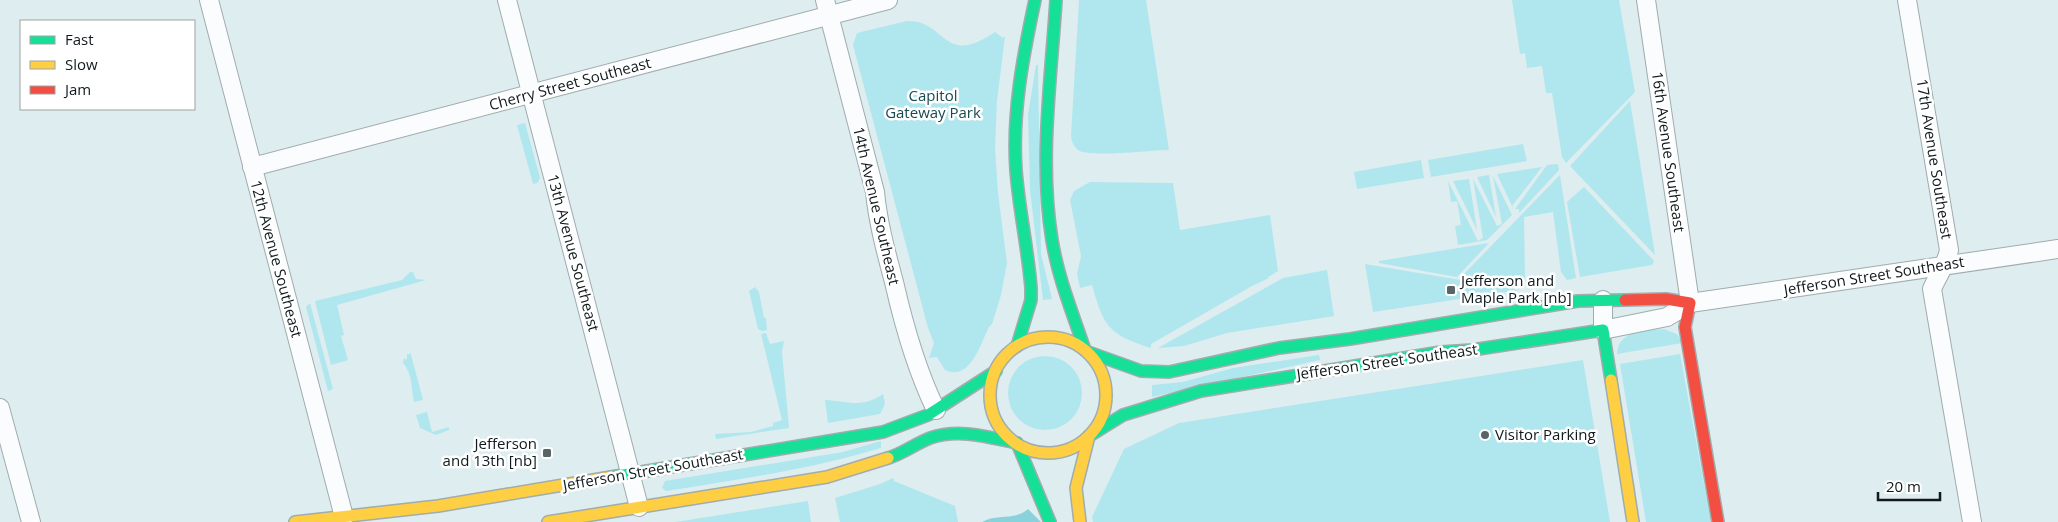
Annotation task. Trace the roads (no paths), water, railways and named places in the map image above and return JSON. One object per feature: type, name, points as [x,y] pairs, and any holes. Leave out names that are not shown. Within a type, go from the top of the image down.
[{"type":"street","name":"12th Avenue Southeast","points":[[209,0],[344,517]]},
{"type":"street","name":"13th Avenue Southeast","points":[[507,0],[639,506]]},
{"type":"street","name":"Cherry Street Southeast","points":[[252,167],[531,95],[827,8],[888,0]]},
{"type":"street","points":[[1017,346],[1031,300],[1032,288],[1016,169],[1017,113],[1023,56],[1035,0]]},
{"type":"street","points":[[1056,0],[1046,185],[1052,240],[1059,271],[1086,351],[1102,374],[1106,396],[1104,411],[1098,425],[1079,444],[1066,450],[1047,453],[1030,450],[1003,432],[995,418],[991,391],[996,371],[1004,358],[1017,346],[1034,339],[1048,337],[1063,339],[1086,351]]},
{"type":"street","name":"16th Avenue Southeast","points":[[1646,0],[1690,304]]},
{"type":"street","name":"17th Avenue Southeast","points":[[1907,0],[1949,250],[1946,265],[1937,276],[1932,289],[1972,522]]},
{"type":"street","name":"14th Avenue Southeast","points":[[827,8],[875,192],[878,220],[903,319],[920,376],[936,410]]},
{"type":"street","name":"Jefferson Street Southeast","points":[[1086,351],[1142,371],[1169,372],[1280,348],[1350,339],[1565,303],[1666,299],[1690,304],[2058,248]]},
{"type":"street","points":[[1604,300],[1602,330],[1633,522]]},
{"type":"street","points":[[1690,304],[1685,327],[1718,522]]},
{"type":"street","name":"Jefferson Street Southeast","points":[[1089,436],[1123,415],[1201,391],[1441,352],[1472,350],[1602,330],[1667,317],[1690,304]]},
{"type":"street","name":"Jefferson Street Southeast","points":[[295,522],[438,506],[883,432],[911,423],[936,410],[996,371]]},
{"type":"street","points":[[0,408],[31,522]]},
{"type":"street","points":[[548,522],[827,476],[892,457],[928,439],[947,434],[976,434],[1017,443]]},
{"type":"street","points":[[1080,522],[1075,506],[1075,483],[1089,436]]},
{"type":"street","points":[[1017,443],[1048,520]]},
{"type":"place","name":"Jefferson and Maple Park [nb]","points":[[1451,290]]},
{"type":"place","name":"Visitor Parking","points":[[1485,435]]},
{"type":"place","name":"Jefferson and 13th [nb]","points":[[547,453]]},
{"type":"park label","name":"Capitol Gateway Park","points":[[933,104]]}]
